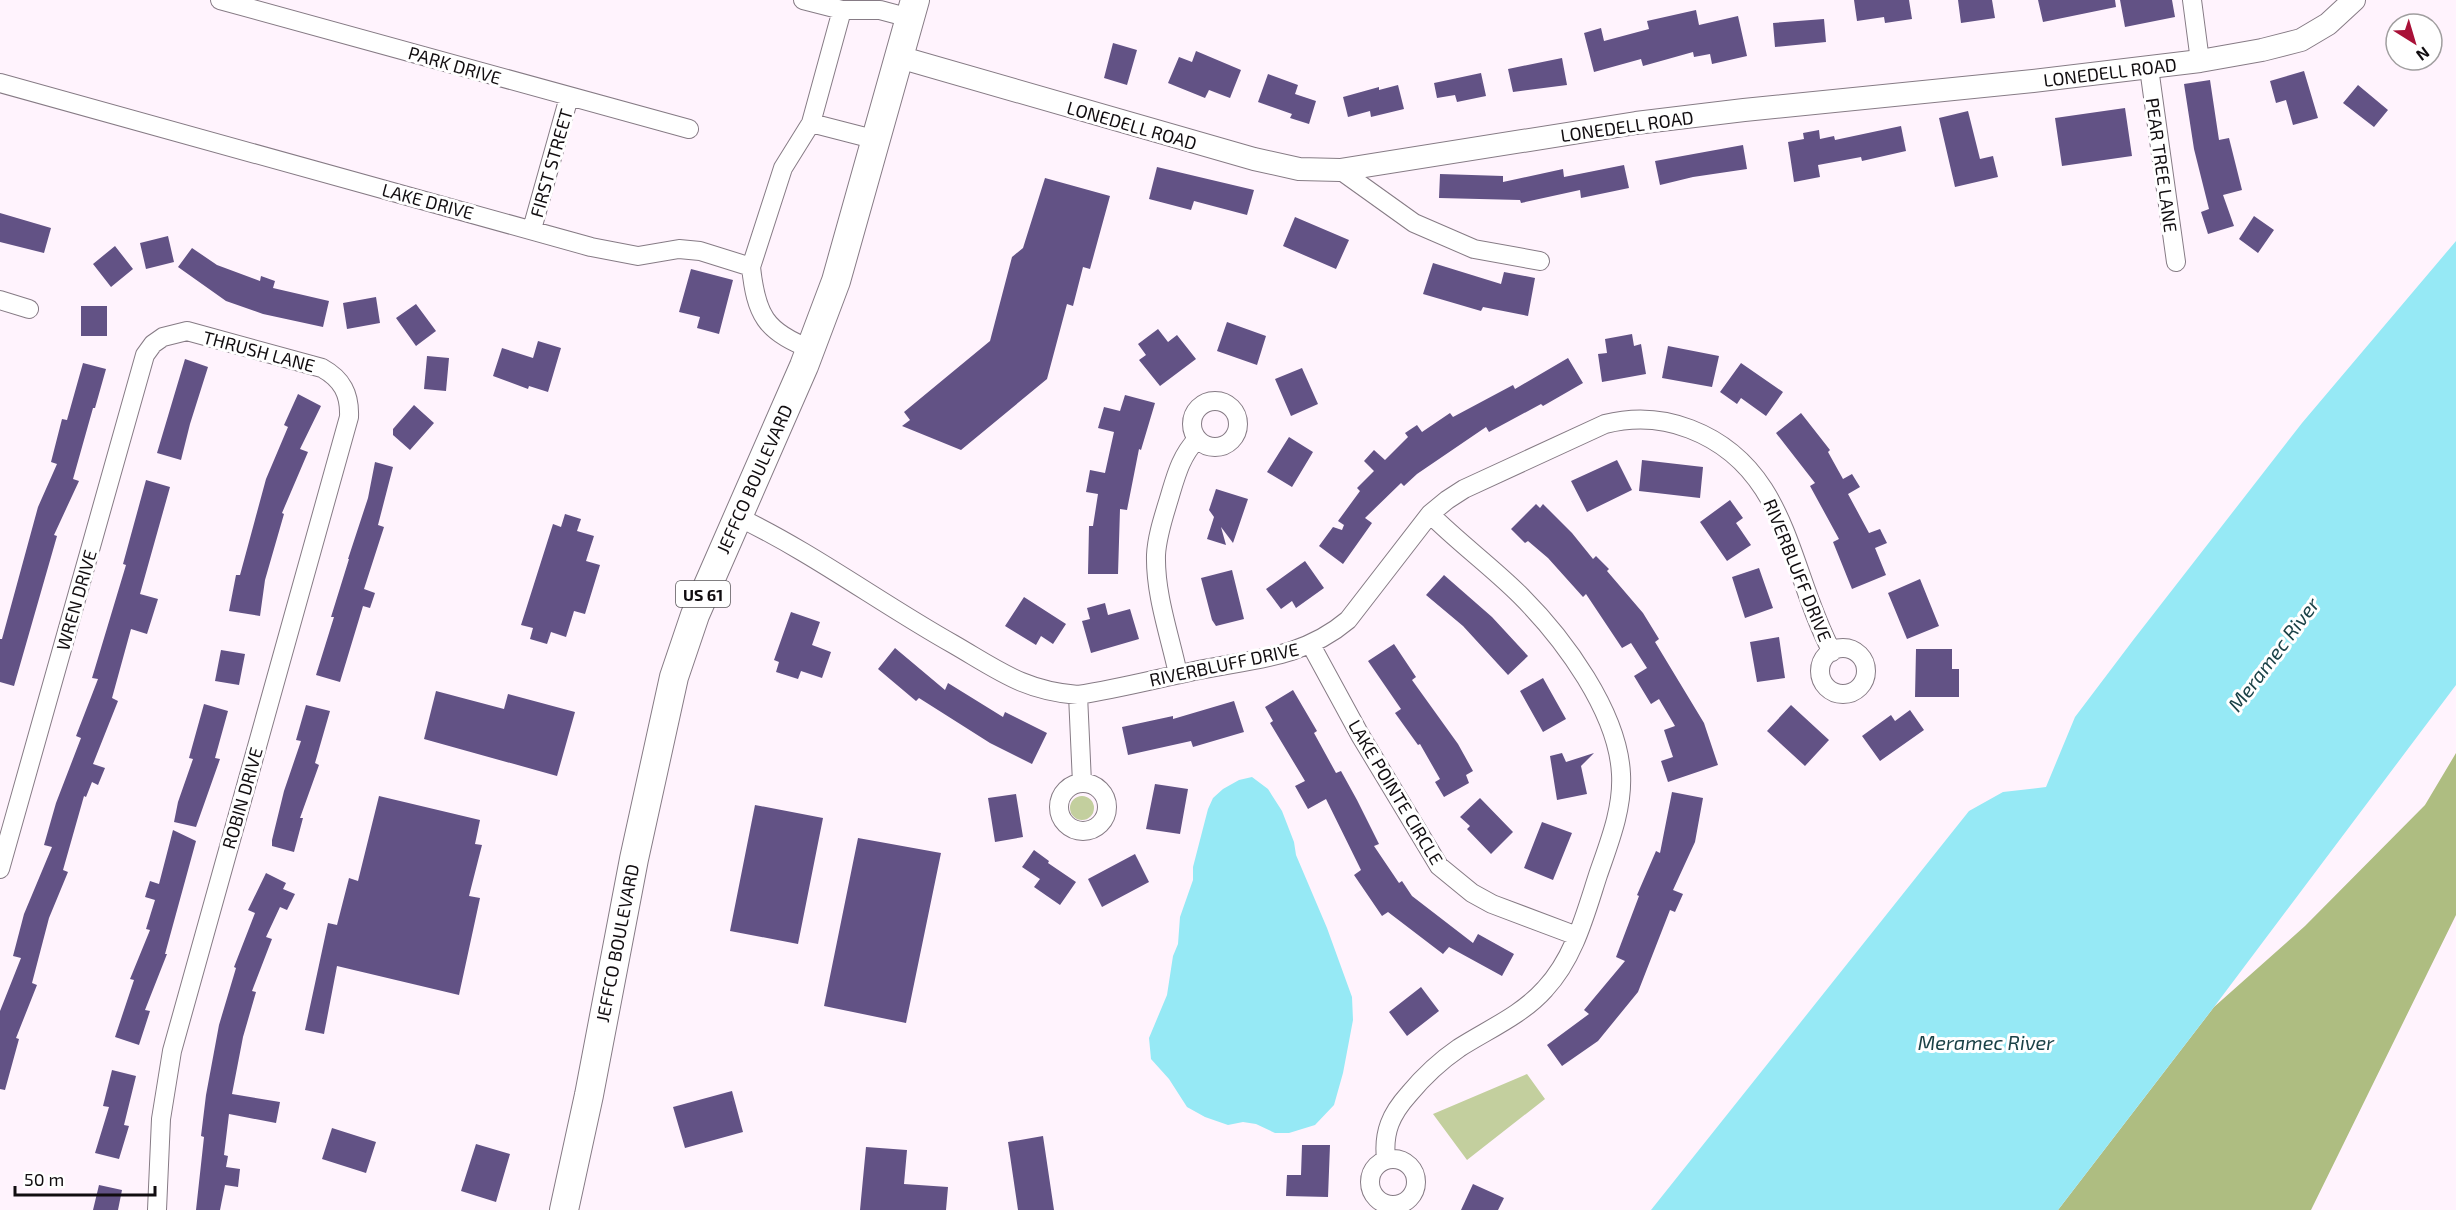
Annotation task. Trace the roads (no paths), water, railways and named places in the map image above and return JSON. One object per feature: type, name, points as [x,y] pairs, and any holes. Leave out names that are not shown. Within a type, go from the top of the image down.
[{"type":"main road","name":"JEFFCO BOULEVARD","points":[[564,1210],[589,1095],[634,859],[674,677],[695,615],[736,516],[811,349],[836,280],[913,9]]},
{"type":"street","name":"PARK DRIVE","points":[[220,0],[689,129]]},
{"type":"street","points":[[803,0],[842,10],[913,9]]},
{"type":"street","points":[[2192,0],[2200,61]]},
{"type":"street","name":"LONEDELL ROAD","points":[[899,57],[1254,159],[1299,169],[1340,170],[1636,123],[2200,61],[2286,45],[2328,24],[2354,0]]},
{"type":"street","points":[[811,349],[782,337],[770,327],[756,302],[751,267],[783,168],[812,123],[842,10]]},
{"type":"street","name":"PEAR TREE LANE","points":[[2149,68],[2176,262]]},
{"type":"street","name":"LAKE DRIVE","points":[[0,83],[591,247],[638,255],[679,249],[700,251],[751,267]]},
{"type":"street","name":"FIRST STREET","points":[[532,230],[569,97]]},
{"type":"street","points":[[812,123],[877,140]]},
{"type":"street","points":[[1340,170],[1414,223],[1474,249],[1540,261]]},
{"type":"street","points":[[0,300],[28,309]]},
{"type":"street","name":"THRUSH LANE","points":[[163,337],[187,331],[322,368],[336,378],[346,391]]},
{"type":"street","name":"WREN DRIVE","points":[[0,869],[145,355],[153,344],[163,337]]},
{"type":"street","name":"ROBIN DRIVE","points":[[157,1210],[162,1119],[172,1052],[349,417],[346,391]]},
{"type":"street","name":"RIVERBLUFF DRIVE","points":[[736,516],[766,530],[918,624],[1022,684],[1052,693],[1078,695],[1262,659],[1311,645],[1333,633],[1348,620],[1430,514],[1464,489],[1605,424],[1633,419],[1678,424],[1719,443],[1738,456],[1770,496],[1813,613],[1832,652]]},
{"type":"street","points":[[1178,674],[1162,599],[1156,555],[1159,531],[1179,466],[1197,439]]},
{"type":"street","points":[[1386,1159],[1384,1142],[1387,1125],[1402,1101],[1421,1079],[1443,1060],[1509,1017],[1544,990],[1569,956],[1613,830],[1620,803],[1621,769],[1612,731],[1579,668],[1547,625],[1520,595],[1430,514]]},
{"type":"street","name":"LAKE POINTE CIRCLE","points":[[1311,645],[1365,745],[1439,866],[1472,893],[1492,904],[1577,936]]},
{"type":"street","points":[[1078,695],[1082,783]]},
{"type":"water","name":"Meramec River","points":[[2456,241],[2456,685],[2058,1210],[1651,1210],[1969,811],[2003,792],[2046,787],[2075,717],[2302,423]]},
{"type":"water","points":[[1252,777],[1268,789],[1282,811],[1294,842],[1296,855],[1327,928],[1352,997],[1353,1020],[1343,1073],[1334,1105],[1315,1125],[1289,1133],[1275,1133],[1256,1124],[1243,1122],[1228,1125],[1205,1117],[1187,1107],[1169,1079],[1151,1059],[1149,1038],[1167,995],[1173,956],[1178,944],[1180,917],[1193,880],[1193,867],[1208,809],[1213,798],[1223,789],[1239,780]]}]
